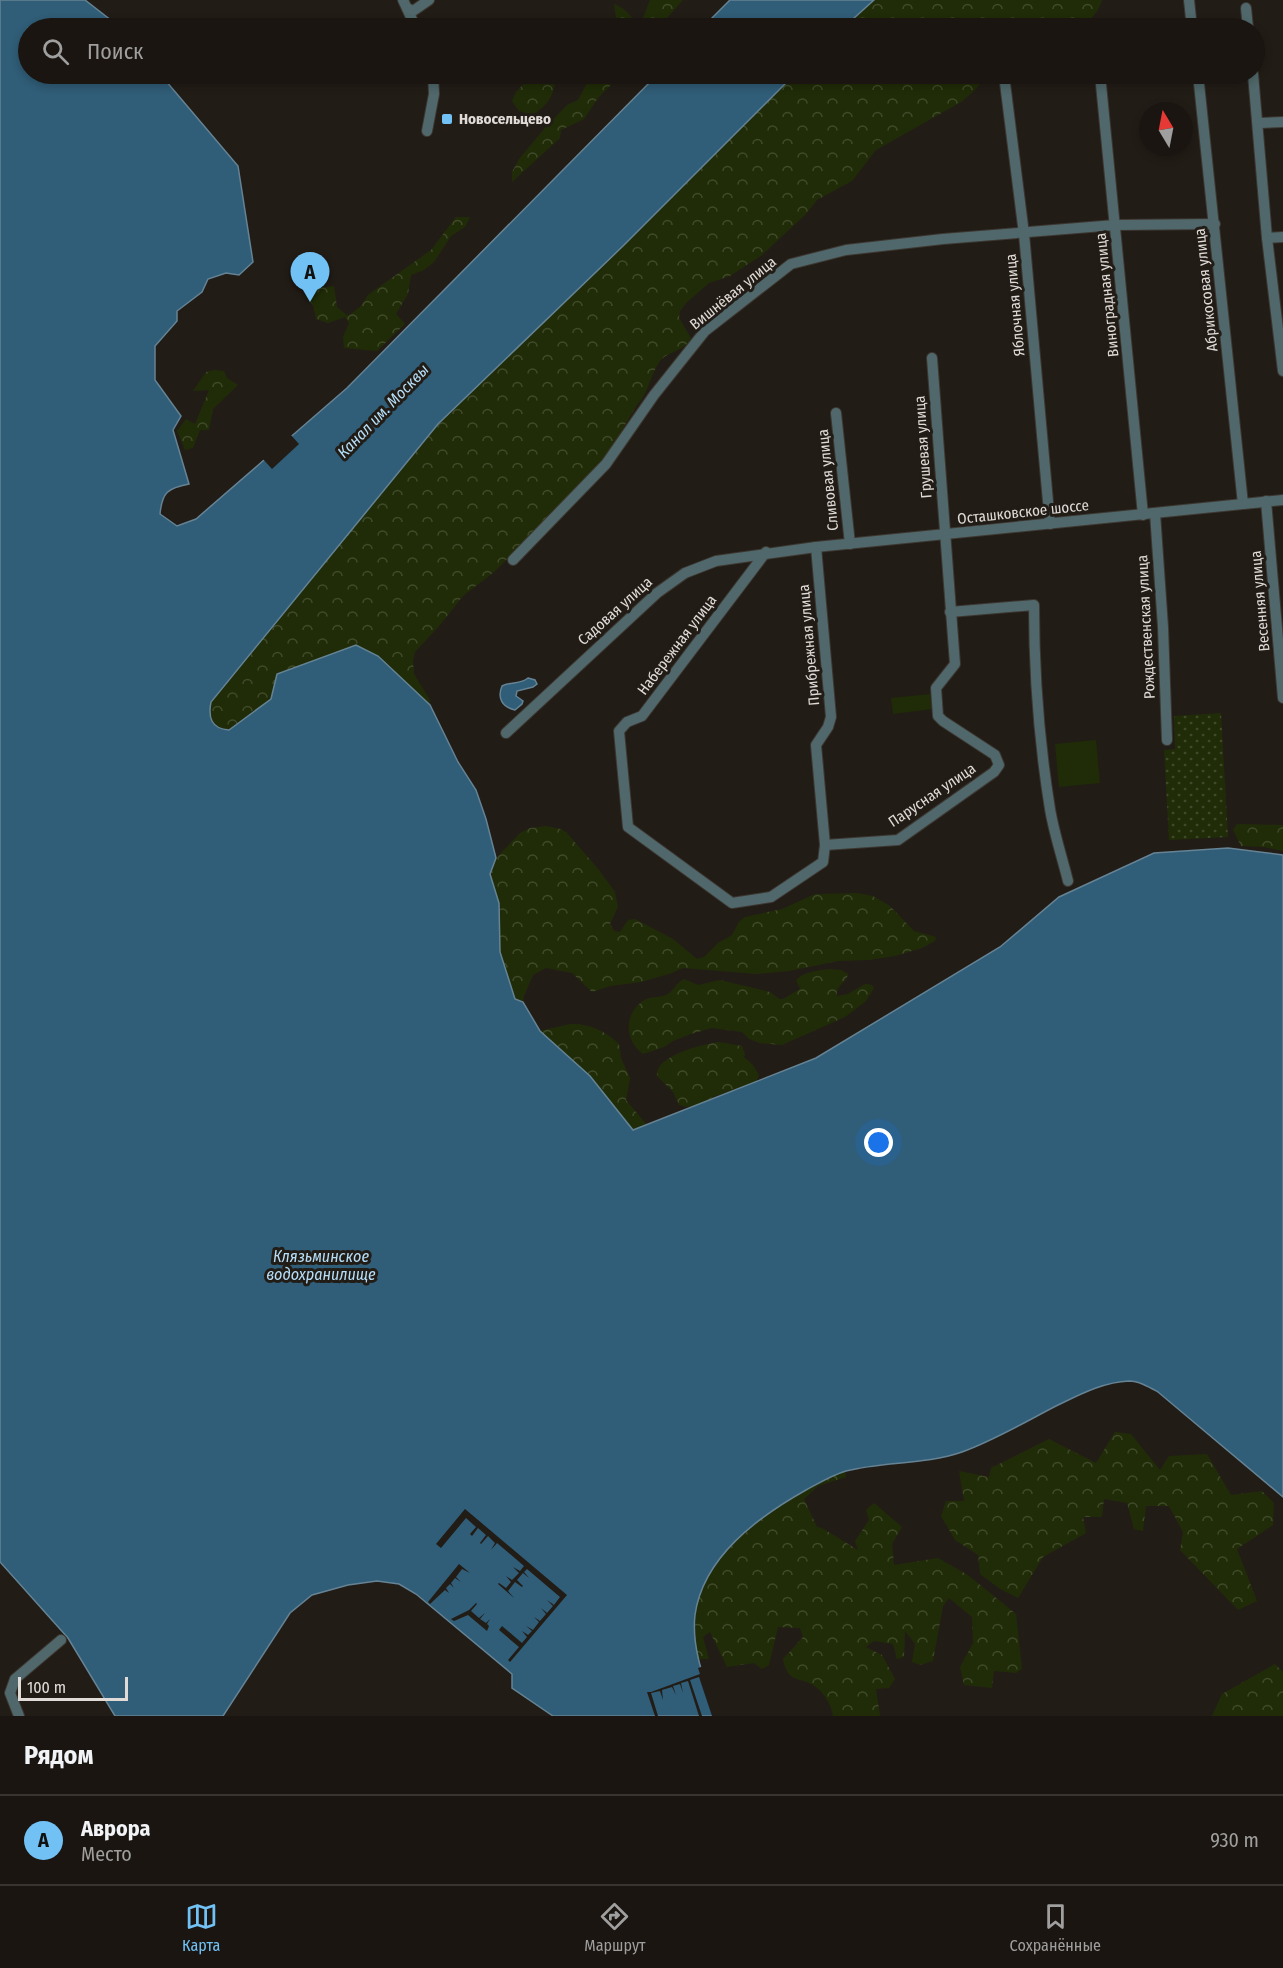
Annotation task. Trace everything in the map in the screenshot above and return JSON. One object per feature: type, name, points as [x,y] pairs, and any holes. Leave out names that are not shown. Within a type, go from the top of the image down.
[{"type":"street","points":[[405,4],[413,11],[429,0]]},
{"type":"street","points":[[1189,0],[1191,18]]},
{"type":"street","points":[[405,4],[411,18]]},
{"type":"street","points":[[1246,8],[1247,18]]},
{"type":"street","points":[[428,131],[434,84]]},
{"type":"street","name":"Яблочная улица","points":[[1005,84],[1024,234],[1050,524]]},
{"type":"street","name":"Виноградная улица","points":[[1101,84],[1143,514]]},
{"type":"street","name":"Абрикосовая улица","points":[[1199,84],[1243,504]]},
{"type":"street","points":[[1254,84],[1267,238],[1283,371]]},
{"type":"street","points":[[1259,123],[1283,122]]},
{"type":"street","name":"Вишнёвая улица","points":[[513,560],[606,464],[654,395],[705,331],[791,264],[846,250],[943,239],[1115,225],[1215,224]]},
{"type":"street","points":[[1267,238],[1283,237]]},
{"type":"street","name":"Грушевая улица","points":[[932,358],[944,535]]},
{"type":"street","name":"Сливовая улица","points":[[836,413],[850,544]]},
{"type":"street","name":"Осташковское шоссе","points":[[766,552],[1283,500]]},
{"type":"street","name":"Весенняя улица","points":[[1266,501],[1283,698]]},
{"type":"street","name":"Рождественская улица","points":[[1155,513],[1163,627],[1167,740]]},
{"type":"street","name":"Парусная улица","points":[[825,844],[898,840],[994,772],[999,765],[995,755],[938,716],[936,688],[955,664],[944,535]]},
{"type":"street","name":"Прибрежная улица","points":[[816,547],[831,717],[828,727],[816,745],[825,844]]},
{"type":"street","name":"Садовая улица","points":[[507,733],[657,593],[685,573],[716,561],[766,552]]},
{"type":"street","name":"Набережная улица","points":[[766,552],[642,716],[627,722],[619,731],[628,827],[732,903],[771,897],[823,862],[825,844]]},
{"type":"street","points":[[950,612],[1034,605],[1034,663],[1050,810],[1068,881]]},
{"type":"street","points":[[19,1716],[10,1693],[15,1679],[61,1640]]},
{"type":"green space","points":[[650,0],[683,0],[667,18],[643,18]]},
{"type":"green space","points":[[874,0],[1102,0],[1091,18],[854,18]]},
{"type":"green space","points":[[614,4],[632,18],[616,18]]},
{"type":"green space","points":[[523,84],[555,85],[547,103],[532,115],[519,111],[512,101]]},
{"type":"green space","points":[[586,84],[612,84],[598,98],[584,119],[561,130],[560,138],[512,182],[512,172],[519,159],[567,105],[578,100]]},
{"type":"green space","points":[[785,84],[980,84],[961,102],[876,150],[852,181],[817,200],[806,214],[762,255],[730,276],[709,283],[686,303],[680,311],[679,318],[691,338],[680,349],[660,361],[644,395],[598,470],[494,572],[463,596],[415,652],[414,674],[430,700],[430,705],[378,656],[356,645],[277,674],[271,699],[229,730],[215,725],[210,713],[211,702],[438,424],[623,246]]},
{"type":"green space","points":[[456,217],[470,217],[465,227],[451,236],[434,262],[424,270],[411,275],[408,294],[396,314],[405,324],[377,351],[344,348],[343,337],[349,323],[345,317],[328,323],[316,319],[313,305],[305,296],[317,288],[334,286],[337,307],[348,316],[361,306],[368,295],[431,250]]},
{"type":"green space","points":[[224,371],[227,378],[238,385],[213,409],[209,430],[200,430],[193,448],[185,450],[177,431],[186,419],[195,424],[209,390],[193,391],[206,372]]},
{"type":"green space","points":[[930,694],[932,709],[893,714],[891,698]]},
{"type":"green space","points":[[1221,713],[1228,837],[1169,840],[1164,750],[1175,749],[1174,716]]},
{"type":"green space","points":[[1096,740],[1100,783],[1059,787],[1055,744]]},
{"type":"green space","points":[[1237,824],[1283,825],[1283,851],[1241,846],[1233,830]]},
{"type":"green space","points":[[546,826],[561,829],[567,833],[615,892],[618,907],[610,924],[614,931],[620,932],[628,920],[635,919],[673,939],[697,959],[704,957],[718,943],[732,935],[739,922],[745,917],[782,909],[815,894],[857,893],[873,896],[890,906],[914,931],[936,937],[935,941],[922,948],[895,956],[838,961],[789,971],[757,974],[683,968],[641,982],[610,986],[592,992],[572,973],[546,968],[533,975],[523,1002],[515,1000],[500,952],[499,903],[490,874],[496,858],[520,833],[530,828]]},
{"type":"green space","points":[[829,969],[841,970],[848,974],[838,989],[837,996],[848,994],[865,984],[872,985],[874,988],[866,1001],[845,1017],[782,1045],[760,1043],[749,1039],[742,1032],[712,1028],[643,1054],[637,1049],[630,1035],[629,1020],[637,1007],[645,999],[668,994],[684,979],[698,985],[720,980],[770,992],[779,999],[783,999],[800,989],[796,980],[803,975]]},
{"type":"green space","points":[[570,1024],[596,1029],[619,1044],[621,1058],[630,1078],[626,1100],[647,1125],[633,1130],[590,1076],[540,1031]]},
{"type":"green space","points":[[719,1042],[742,1046],[744,1057],[759,1075],[756,1082],[713,1097],[700,1105],[686,1107],[679,1105],[673,1092],[657,1076],[658,1069],[671,1057],[681,1052]]},
{"type":"green space","points":[[1115,1432],[1131,1434],[1160,1470],[1169,1456],[1207,1454],[1231,1495],[1262,1491],[1274,1503],[1273,1525],[1237,1549],[1257,1601],[1238,1610],[1180,1550],[1183,1532],[1169,1506],[1146,1506],[1143,1531],[1134,1529],[1127,1503],[1104,1499],[1102,1517],[1083,1517],[1086,1533],[1043,1557],[1018,1598],[1000,1589],[980,1574],[978,1555],[955,1540],[941,1516],[946,1501],[964,1501],[959,1471],[989,1477],[991,1468],[1049,1439],[1096,1463]]},
{"type":"green space","points":[[845,1466],[846,1477],[818,1486],[804,1499],[817,1527],[858,1550],[855,1541],[869,1520],[866,1510],[874,1503],[902,1527],[892,1544],[894,1565],[938,1558],[968,1575],[1016,1614],[1022,1669],[1016,1673],[994,1671],[992,1688],[964,1685],[960,1667],[973,1643],[972,1617],[949,1598],[943,1606],[933,1661],[920,1665],[912,1662],[915,1644],[905,1631],[904,1657],[897,1659],[893,1644],[874,1641],[866,1647],[882,1655],[895,1679],[889,1688],[876,1689],[880,1716],[833,1716],[829,1703],[820,1691],[808,1682],[791,1676],[783,1659],[803,1637],[800,1628],[778,1627],[769,1665],[762,1669],[754,1663],[727,1667],[710,1632],[703,1637],[709,1659],[694,1659],[696,1583],[739,1522]]},
{"type":"green space","points":[[1275,1664],[1283,1672],[1283,1716],[1212,1716],[1222,1694]]},
{"type":"water","name":"Клязьминское водохранилище","points":[[0,0],[85,0],[108,18],[18,18],[18,84],[168,84],[238,166],[253,262],[239,275],[226,273],[208,279],[202,292],[177,311],[177,321],[155,346],[155,380],[181,416],[173,430],[189,484],[167,492],[162,501],[160,514],[177,526],[196,519],[347,388],[648,84],[785,84],[623,246],[438,424],[211,702],[212,721],[218,727],[229,730],[271,699],[277,674],[356,645],[378,656],[430,705],[458,762],[476,790],[486,819],[496,858],[490,874],[499,903],[500,952],[515,999],[523,1002],[540,1031],[590,1076],[633,1130],[816,1058],[1000,947],[1059,897],[1154,853],[1228,848],[1283,855],[1283,1497],[1158,1392],[1129,1381],[1101,1386],[1082,1394],[962,1452],[934,1459],[846,1471],[788,1501],[752,1526],[721,1557],[709,1575],[700,1594],[694,1628],[697,1654],[717,1716],[553,1716],[512,1688],[512,1674],[416,1594],[399,1584],[377,1581],[348,1585],[312,1595],[290,1613],[223,1716],[115,1716],[68,1638],[0,1562]]},
{"type":"water","points":[[730,0],[874,0],[854,18],[712,18]]},
{"type":"water","points":[[528,678],[535,680],[537,684],[517,691],[516,696],[523,701],[515,710],[507,707],[500,698],[502,686],[522,682]]},
{"type":"pier","points":[[290,434],[299,444],[272,469],[262,458]]},
{"type":"pier","points":[[465,1509],[567,1595],[510,1662],[508,1660],[519,1647],[499,1630],[502,1626],[522,1643],[527,1637],[522,1631],[528,1635],[532,1631],[526,1626],[533,1630],[539,1622],[534,1617],[540,1621],[546,1614],[541,1608],[547,1613],[553,1606],[547,1600],[554,1605],[560,1597],[527,1569],[524,1572],[529,1578],[523,1573],[517,1580],[523,1586],[515,1582],[508,1591],[514,1598],[498,1584],[506,1588],[511,1582],[506,1576],[512,1580],[519,1573],[513,1567],[520,1571],[524,1566],[497,1543],[491,1550],[495,1543],[488,1536],[481,1544],[486,1535],[478,1528],[472,1536],[470,1534],[476,1527],[466,1518],[441,1548],[436,1544]]},
{"type":"pier","points":[[459,1564],[470,1573],[462,1569],[456,1577],[461,1582],[455,1578],[451,1583],[454,1588],[450,1584],[446,1588],[449,1593],[445,1590],[430,1604],[428,1602]]},
{"type":"pier","points":[[476,1603],[471,1611],[479,1618],[485,1613],[480,1619],[486,1623],[490,1619],[487,1631],[468,1615],[454,1621],[451,1619],[469,1610]]},
{"type":"pier","points":[[704,1666],[720,1716],[712,1716],[699,1677],[690,1680],[702,1716],[699,1716],[688,1681],[681,1683],[683,1693],[680,1684],[673,1686],[676,1695],[672,1687],[662,1690],[663,1700],[660,1691],[651,1693],[658,1716],[655,1716],[647,1692],[700,1674],[698,1668]]},
{"type":"place","name":"Новосельцево","points":[[447,119]]},
{"type":"place","name":"Аврора","points":[[310,302]]},
{"type":"water label","name":"Канал им. Москвы","points":[[383,411]]}]
